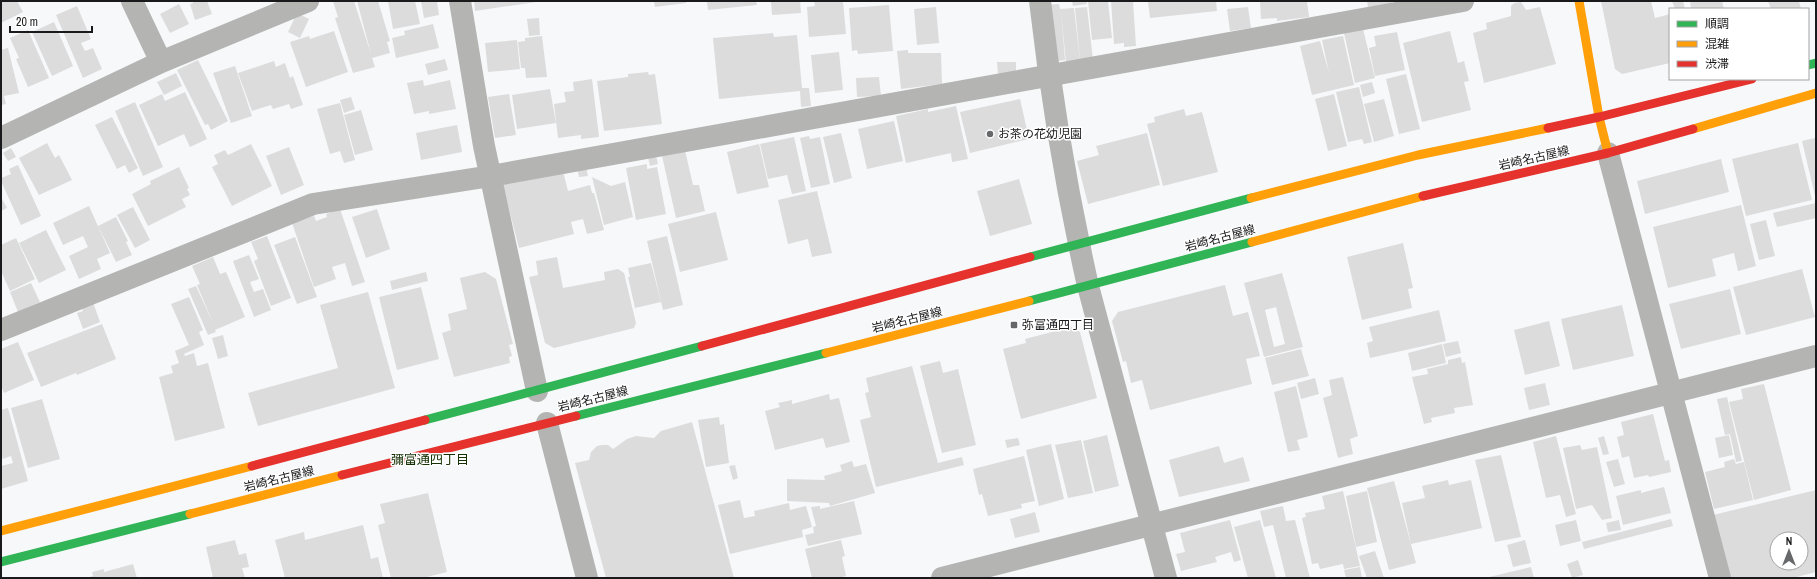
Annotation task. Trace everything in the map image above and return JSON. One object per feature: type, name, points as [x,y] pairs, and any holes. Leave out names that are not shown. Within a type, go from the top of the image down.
[{"type":"main road","points":[[1579,1],[1599,117],[1608,153]]},
{"type":"main road","name":"岩崎名古屋線","points":[[1,531],[537,391],[1078,243],[1418,154],[1599,117],[1748,80]]},
{"type":"main road","name":"岩崎名古屋線","points":[[1,562],[1088,286],[1418,197],[1608,153],[1816,93]]},
{"type":"street","points":[[132,1],[161,62]]},
{"type":"street","points":[[1,138],[161,62],[308,1]]},
{"type":"street","points":[[460,1],[484,146],[537,391]]},
{"type":"street","points":[[1040,1],[1048,76],[1078,243],[1088,286],[1166,578]]},
{"type":"street","points":[[1,330],[313,204],[491,176],[1462,1]]},
{"type":"street","points":[[1608,153],[1720,578]]},
{"type":"street","points":[[942,578],[1816,356]]},
{"type":"street","points":[[547,423],[587,578]]},
{"type":"building","points":[[1,1],[17,1],[23,12],[1,23]]},
{"type":"building","points":[[193,1],[207,1],[212,14],[195,20],[190,4],[193,3]]},
{"type":"building","points":[[333,1],[354,1],[371,54],[357,1],[378,1],[390,41],[387,42],[390,53],[372,58],[375,67],[353,73],[335,18],[338,17]]},
{"type":"building","points":[[388,1],[415,1],[420,24],[393,29]]},
{"type":"building","points":[[421,1],[437,1],[439,15],[424,18]]},
{"type":"building","points":[[474,1],[535,1],[536,2],[475,11]]},
{"type":"building","points":[[654,1],[686,1],[686,3],[655,7]]},
{"type":"building","points":[[707,1],[756,1],[757,5],[708,10]]},
{"type":"building","points":[[771,1],[800,1],[801,13],[772,15]]},
{"type":"building","points":[[814,1],[843,1],[846,34],[809,37],[807,7],[815,6]]},
{"type":"building","points":[[1072,1],[1086,1],[1087,4],[1073,6]]},
{"type":"building","points":[[1088,1],[1108,1],[1112,38],[1092,40]]},
{"type":"building","points":[[1111,1],[1133,1],[1136,46],[1124,47],[1124,43],[1114,44]]},
{"type":"building","points":[[1148,1],[1216,1],[1217,11],[1150,18]]},
{"type":"building","points":[[1260,1],[1307,1],[1309,17],[1277,21],[1277,18],[1261,19]]},
{"type":"building","points":[[1367,1],[1392,1],[1392,4],[1368,7]]},
{"type":"building","points":[[1601,1],[1651,1],[1655,18],[1669,14],[1669,63],[1622,74],[1615,69]]},
{"type":"building","points":[[1672,1],[1683,1],[1685,8],[1675,8]]},
{"type":"building","points":[[1690,1],[1722,1],[1724,8],[1691,8]]},
{"type":"building","points":[[1768,1],[1799,1],[1801,8],[1771,8]]},
{"type":"building","points":[[1521,2],[1526,10],[1540,7],[1556,64],[1484,83],[1473,33],[1487,29],[1486,23],[1511,16],[1511,6],[1514,3]]},
{"type":"building","points":[[179,4],[189,24],[170,33],[160,14]]},
{"type":"building","points":[[1059,4],[1060,9],[1074,8],[1080,62],[1066,63],[1061,11],[1065,60],[1050,62],[1045,5]]},
{"type":"building","points":[[889,5],[893,51],[858,54],[857,50],[852,51],[849,8]]},
{"type":"building","points":[[77,6],[91,39],[81,43],[85,51],[93,48],[102,69],[83,78],[56,15]]},
{"type":"building","points":[[936,7],[939,43],[917,45],[914,9]]},
{"type":"building","points":[[1087,7],[1093,60],[1080,61],[1075,8]]},
{"type":"building","points":[[1248,7],[1251,28],[1230,31],[1227,9]]},
{"type":"building","points":[[297,13],[309,19],[300,38],[288,32]]},
{"type":"building","points":[[539,18],[540,35],[529,36],[527,19]]},
{"type":"building","points":[[54,22],[73,66],[52,76],[32,32]]},
{"type":"building","points":[[433,24],[439,48],[396,58],[392,38],[405,35],[404,31]]},
{"type":"building","points":[[1363,29],[1375,78],[1355,83],[1344,33]]},
{"type":"building","points":[[28,30],[49,78],[28,87],[16,59],[19,58],[10,38]]},
{"type":"building","points":[[334,31],[348,72],[306,87],[290,42],[309,36],[310,39]]},
{"type":"building","points":[[1450,31],[1458,63],[1464,61],[1469,81],[1464,82],[1471,110],[1422,122],[1403,43]]},
{"type":"building","points":[[1397,32],[1405,70],[1375,76],[1369,48],[1376,46],[1374,36]]},
{"type":"building","points":[[773,33],[774,37],[797,35],[802,88],[809,88],[811,106],[801,107],[800,91],[719,99],[713,38]]},
{"type":"building","points":[[542,36],[547,77],[526,78],[525,68],[521,68],[518,42],[525,41],[525,38]]},
{"type":"building","points":[[1343,36],[1354,85],[1312,95],[1300,46],[1320,41],[1329,73],[1322,40]]},
{"type":"building","points":[[517,40],[520,69],[488,72],[485,43]]},
{"type":"building","points":[[8,48],[19,93],[4,96],[6,104],[1,105],[1,50]]},
{"type":"building","points":[[908,50],[908,53],[941,53],[942,84],[901,89],[897,51]]},
{"type":"building","points":[[839,52],[843,90],[815,93],[811,55]]},
{"type":"building","points":[[445,59],[448,70],[428,75],[425,64]]},
{"type":"building","points":[[198,60],[228,121],[211,130],[208,124],[205,125],[177,70]]},
{"type":"building","points":[[274,61],[276,67],[285,63],[290,78],[293,76],[303,105],[291,109],[289,104],[273,109],[271,105],[252,111],[238,73]]},
{"type":"building","points":[[997,62],[1016,62],[1016,74],[998,75]]},
{"type":"building","points":[[235,66],[252,116],[231,123],[213,73]]},
{"type":"building","points":[[648,72],[649,75],[655,74],[662,124],[604,131],[597,81],[628,77],[628,74]]},
{"type":"building","points":[[176,73],[182,86],[164,95],[157,82]]},
{"type":"building","points":[[1406,74],[1420,129],[1399,134],[1386,79]]},
{"type":"building","points":[[879,77],[881,96],[857,97],[856,78]]},
{"type":"building","points":[[592,79],[599,137],[581,139],[581,135],[558,138],[554,104],[566,102],[564,92],[574,91],[573,82]]},
{"type":"building","points":[[423,80],[424,86],[450,80],[456,109],[429,114],[429,111],[414,114],[407,83]]},
{"type":"building","points":[[1372,82],[1375,93],[1363,97],[1360,85]]},
{"type":"building","points":[[1359,87],[1372,142],[1364,144],[1362,139],[1348,142],[1336,92]]},
{"type":"building","points":[[550,89],[556,123],[517,129],[512,95]]},
{"type":"building","points":[[185,92],[207,139],[190,147],[184,134],[158,146],[139,105],[162,94],[165,101]]},
{"type":"building","points":[[509,94],[516,135],[495,138],[488,97]]},
{"type":"building","points":[[1334,94],[1347,146],[1328,151],[1315,99]]},
{"type":"building","points":[[351,97],[355,109],[344,113],[340,100]]},
{"type":"building","points":[[1020,99],[1029,139],[970,153],[960,112]]},
{"type":"building","points":[[1384,99],[1394,136],[1374,142],[1364,104]]},
{"type":"building","points":[[135,102],[163,167],[143,176],[115,111]]},
{"type":"building","points":[[340,103],[355,160],[344,163],[340,151],[330,154],[317,109]]},
{"type":"building","points":[[956,106],[968,159],[952,162],[951,153],[906,163],[896,116],[928,109],[928,112]]},
{"type":"building","points":[[1184,109],[1186,116],[1202,112],[1218,172],[1163,186],[1147,124],[1155,122],[1154,117]]},
{"type":"building","points":[[361,110],[373,150],[355,155],[344,115]]},
{"type":"building","points":[[112,117],[138,168],[129,173],[125,165],[117,169],[95,125]]},
{"type":"building","points":[[894,121],[903,161],[867,169],[858,129]]},
{"type":"building","points":[[457,125],[462,152],[421,160],[416,133]]},
{"type":"building","points":[[841,133],[852,178],[834,183],[823,137]]},
{"type":"building","points":[[1147,133],[1160,185],[1088,204],[1077,161],[1099,155],[1096,146]]},
{"type":"building","points":[[809,136],[810,139],[820,137],[830,184],[811,188],[800,138]]},
{"type":"building","points":[[794,137],[806,191],[792,194],[787,175],[768,179],[760,144]]},
{"type":"building","points":[[1815,138],[1816,141],[1815,196],[1802,141]]},
{"type":"building","points":[[47,143],[55,158],[59,155],[72,180],[39,195],[19,158]]},
{"type":"building","points":[[1798,143],[1812,200],[1746,216],[1732,159]]},
{"type":"building","points":[[251,144],[272,186],[232,206],[212,167],[218,164],[214,155],[225,150],[228,155]]},
{"type":"building","points":[[759,144],[769,187],[737,194],[727,152]]},
{"type":"building","points":[[684,146],[693,185],[699,185],[705,211],[676,218],[662,156]]},
{"type":"building","points":[[289,147],[304,185],[281,195],[266,156]]},
{"type":"building","points":[[11,148],[16,157],[8,161],[3,153]]},
{"type":"building","points":[[655,151],[658,164],[650,166],[647,153]]},
{"type":"building","points":[[1721,159],[1729,192],[1645,214],[1637,181]]},
{"type":"building","points":[[585,160],[588,176],[579,177],[576,162]]},
{"type":"building","points":[[647,164],[647,169],[657,167],[666,214],[636,220],[626,168]]},
{"type":"building","points":[[18,165],[41,216],[21,225],[1,181],[1,178],[11,174],[9,169]]},
{"type":"building","points":[[179,167],[189,188],[187,189],[190,195],[182,199],[186,207],[148,226],[132,194],[151,184],[150,181]]},
{"type":"building","points":[[562,167],[568,191],[590,185],[592,193],[594,193],[604,230],[587,234],[583,219],[571,222],[574,234],[519,248],[502,182]]},
{"type":"building","points":[[592,177],[611,186],[625,182],[633,217],[604,225]]},
{"type":"building","points":[[1019,179],[1032,224],[990,236],[977,191]]},
{"type":"building","points":[[817,191],[832,253],[812,257],[808,239],[788,244],[778,200]]},
{"type":"building","points":[[1,197],[7,208],[1,211]]},
{"type":"building","points":[[1816,203],[1816,218],[1777,227],[1773,213]]},
{"type":"building","points":[[1741,205],[1756,266],[1738,271],[1734,253],[1712,259],[1716,276],[1668,288],[1653,227]]},
{"type":"building","points":[[89,206],[110,253],[97,259],[101,269],[79,279],[69,256],[88,247],[83,236],[63,245],[53,223]]},
{"type":"building","points":[[133,207],[150,240],[135,248],[117,215]]},
{"type":"building","points":[[340,209],[365,282],[352,286],[345,263],[332,267],[336,279],[314,287],[292,223],[314,216],[316,221],[327,217],[326,214]]},
{"type":"building","points":[[377,209],[390,249],[366,258],[352,217]]},
{"type":"building","points":[[716,212],[728,260],[680,272],[668,224]]},
{"type":"building","points":[[116,217],[128,241],[126,242],[132,255],[116,262],[98,226]]},
{"type":"building","points":[[1766,220],[1775,256],[1759,260],[1750,224]]},
{"type":"building","points":[[46,230],[66,270],[39,283],[19,243]]},
{"type":"building","points":[[267,236],[291,298],[271,306],[254,261],[258,259],[251,242]]},
{"type":"building","points":[[667,236],[683,305],[663,310],[647,241]]},
{"type":"building","points":[[295,237],[317,297],[297,304],[274,245]]},
{"type":"building","points":[[16,238],[35,279],[10,291],[1,271],[1,245]]},
{"type":"building","points":[[1403,243],[1413,288],[1408,289],[1412,308],[1362,320],[1347,257]]},
{"type":"building","points":[[249,255],[259,279],[250,282],[254,292],[263,289],[271,310],[254,317],[233,261]]},
{"type":"building","points":[[213,257],[220,274],[226,272],[245,317],[215,330],[216,332],[208,335],[188,289],[196,286],[213,323],[197,285],[200,284],[192,266]]},
{"type":"building","points":[[557,257],[563,288],[605,280],[604,272],[618,269],[624,273],[636,323],[634,328],[554,348],[545,343],[529,277],[538,275],[536,261]]},
{"type":"building","points":[[651,263],[661,302],[635,308],[628,277],[630,277],[628,268]]},
{"type":"building","points":[[1802,269],[1815,317],[1746,335],[1733,287]]},
{"type":"building","points":[[426,272],[428,281],[392,290],[390,281]]},
{"type":"building","points":[[485,272],[496,279],[513,344],[509,345],[512,356],[509,357],[510,363],[454,377],[442,333],[451,330],[448,314],[467,309],[460,278]]},
{"type":"building","points":[[1282,273],[1303,347],[1264,357],[1244,283]],"holes":[[[1276,307],[1285,344],[1274,347],[1265,310]]]},
{"type":"building","points":[[31,283],[40,302],[18,312],[10,292]]},
{"type":"building","points":[[1225,285],[1233,316],[1248,312],[1260,356],[1246,359],[1252,384],[1150,410],[1142,380],[1131,383],[1126,361],[1123,362],[1112,321],[1118,312]]},
{"type":"building","points":[[421,287],[439,359],[397,370],[379,297]]},
{"type":"building","points":[[1730,289],[1741,334],[1681,349],[1669,304]]},
{"type":"building","points":[[368,292],[395,388],[258,426],[248,393],[338,368],[320,305]]},
{"type":"building","points":[[189,297],[203,330],[199,332],[204,345],[184,354],[185,356],[194,353],[197,366],[208,363],[225,428],[175,441],[159,377],[173,373],[171,366],[179,363],[175,351],[189,345],[171,304]]},
{"type":"building","points":[[93,302],[100,322],[83,329],[77,313],[83,311],[81,307]]},
{"type":"building","points":[[1622,305],[1634,356],[1573,370],[1561,319]]},
{"type":"building","points":[[1439,310],[1446,341],[1370,358],[1367,343],[1373,341],[1369,327]]},
{"type":"building","points":[[1549,321],[1560,366],[1525,375],[1514,330]]},
{"type":"building","points":[[102,324],[116,359],[77,375],[76,373],[41,387],[27,353]]},
{"type":"building","points":[[1071,327],[1080,332],[1097,398],[1021,419],[1003,349],[1026,343],[1025,339]]},
{"type":"building","points":[[223,335],[228,356],[218,359],[212,338]]},
{"type":"building","points":[[1458,341],[1461,353],[1446,357],[1443,344]]},
{"type":"building","points":[[18,342],[34,380],[4,393],[1,386],[1,349]]},
{"type":"building","points":[[1442,344],[1446,363],[1412,371],[1408,353]]},
{"type":"building","points":[[1301,349],[1309,376],[1272,385],[1265,358]]},
{"type":"building","points":[[1461,357],[1462,363],[1465,362],[1473,405],[1454,408],[1455,413],[1431,418],[1432,422],[1424,424],[1412,377],[1428,374],[1427,369],[1448,364],[1448,360]]},
{"type":"building","points":[[940,361],[943,373],[958,369],[976,445],[942,453],[920,366]]},
{"type":"building","points":[[912,366],[938,463],[962,457],[964,465],[876,487],[860,420],[871,417],[865,393],[869,392],[866,378]]},
{"type":"building","points":[[1343,377],[1358,436],[1350,439],[1353,454],[1338,458],[1323,398],[1332,395],[1329,380]]},
{"type":"building","points":[[1315,378],[1319,394],[1301,399],[1297,383]]},
{"type":"building","points":[[1545,383],[1550,405],[1529,410],[1524,388]]},
{"type":"building","points":[[1764,384],[1791,490],[1754,500],[1729,402],[1743,399],[1741,389]]},
{"type":"building","points":[[1296,386],[1308,437],[1297,440],[1300,450],[1288,452],[1274,392]]},
{"type":"building","points":[[829,394],[830,400],[839,398],[850,442],[826,448],[823,438],[775,450],[765,411],[780,407],[778,403],[792,400],[792,404]]},
{"type":"building","points":[[1727,397],[1742,461],[1736,462],[1730,434],[1725,435],[1717,399]]},
{"type":"building","points":[[42,399],[60,459],[28,468],[11,408]]},
{"type":"building","points":[[8,408],[28,481],[1,489],[1,466],[13,463],[11,456],[3,459],[1,455],[1,410]]},
{"type":"building","points":[[1653,414],[1665,461],[1669,460],[1671,472],[1649,477],[1648,475],[1634,478],[1629,456],[1622,458],[1617,437],[1624,435],[1621,422]]},
{"type":"building","points":[[719,417],[720,425],[724,424],[729,463],[706,467],[698,420]]},
{"type":"building","points":[[692,422],[734,578],[606,578],[575,463],[589,460],[591,452],[597,446],[608,445],[613,449],[627,439],[636,436],[654,438],[661,431]]},
{"type":"building","points":[[1107,435],[1119,486],[1095,492],[1083,441]]},
{"type":"building","points":[[1729,435],[1733,455],[1719,458],[1715,438]]},
{"type":"building","points":[[1556,436],[1576,514],[1566,517],[1560,495],[1546,498],[1533,442]]},
{"type":"building","points":[[1604,436],[1609,454],[1603,455],[1598,438]]},
{"type":"building","points":[[1018,438],[1020,445],[1007,448],[1005,440]]},
{"type":"building","points":[[1081,440],[1093,493],[1068,498],[1055,445]]},
{"type":"building","points":[[1051,444],[1064,499],[1039,506],[1026,450]]},
{"type":"building","points":[[1580,445],[1582,450],[1597,447],[1612,518],[1602,520],[1592,505],[1576,509],[1563,448]]},
{"type":"building","points":[[1219,446],[1224,463],[1243,457],[1250,481],[1179,497],[1169,460]]},
{"type":"building","points":[[1501,455],[1521,537],[1495,542],[1475,460]]},
{"type":"building","points":[[1024,456],[1035,501],[1021,504],[1022,508],[988,516],[982,494],[979,495],[973,469]]},
{"type":"building","points":[[1618,459],[1625,484],[1614,487],[1606,462]]},
{"type":"building","points":[[1734,459],[1736,464],[1744,462],[1753,500],[1714,509],[1705,472],[1725,467],[1724,462]]},
{"type":"building","points":[[852,461],[854,467],[866,464],[875,493],[830,506],[829,503],[787,501],[787,479],[825,480],[824,476],[842,471],[840,465]]},
{"type":"building","points":[[735,465],[738,478],[733,480],[729,466]]},
{"type":"building","points":[[1448,480],[1449,485],[1471,480],[1482,528],[1411,544],[1402,503],[1425,498],[1422,486]]},
{"type":"building","points":[[1394,481],[1416,563],[1389,570],[1367,488]]},
{"type":"building","points":[[1664,487],[1671,513],[1623,525],[1616,496],[1641,490],[1641,493]]},
{"type":"building","points":[[1816,490],[1816,572],[1793,578],[1729,578],[1713,515]]},
{"type":"building","points":[[1343,491],[1360,566],[1344,569],[1343,564],[1320,569],[1318,563],[1312,564],[1302,518],[1306,517],[1305,513],[1325,509],[1322,496]]},
{"type":"building","points":[[1367,491],[1377,542],[1356,547],[1346,496]]},
{"type":"building","points":[[428,493],[447,572],[423,578],[391,578],[378,525],[385,523],[380,504]]},
{"type":"building","points":[[740,500],[744,518],[755,516],[754,511],[789,503],[790,510],[806,506],[812,527],[802,530],[803,537],[730,554],[718,505]]},
{"type":"building","points":[[854,501],[862,534],[808,546],[805,535],[814,533],[813,527],[816,526],[811,507],[820,506],[820,509]]},
{"type":"building","points":[[1283,506],[1286,521],[1295,520],[1310,578],[1286,578],[1273,525],[1264,527],[1260,511]]},
{"type":"building","points":[[1035,512],[1040,532],[1015,538],[1010,519]]},
{"type":"building","points":[[1671,519],[1673,526],[1584,549],[1582,542]]},
{"type":"building","points":[[1230,520],[1241,560],[1234,562],[1231,552],[1215,557],[1217,562],[1181,571],[1176,554],[1185,552],[1180,533]]},
{"type":"building","points":[[1260,520],[1276,578],[1248,578],[1234,527]]},
{"type":"building","points":[[1576,520],[1581,541],[1560,546],[1555,525]]},
{"type":"building","points":[[1619,520],[1621,530],[1608,532],[1606,523]]},
{"type":"building","points":[[363,525],[371,559],[378,557],[383,578],[285,578],[275,540],[304,532],[305,540]]},
{"type":"building","points":[[235,540],[239,555],[246,553],[249,567],[242,568],[245,578],[213,578],[206,547]]},
{"type":"building","points":[[841,540],[845,556],[842,557],[846,576],[839,578],[812,578],[805,549]]},
{"type":"building","points":[[1525,540],[1531,563],[1513,567],[1507,545]]},
{"type":"building","points":[[1375,551],[1384,578],[1367,578],[1359,556]]},
{"type":"building","points":[[1578,560],[1583,575],[1572,578],[1567,564]]},
{"type":"building","points":[[133,564],[137,578],[86,578],[93,576],[92,572],[104,569],[104,572]]},
{"type":"building","points":[[1360,567],[1362,578],[1346,578],[1344,570]]},
{"type":"building","points":[[1531,567],[1534,578],[1489,578],[1489,577]]},
{"type":"traffic: fast","points":[[1809,65],[1816,63]]},
{"type":"traffic: fast","points":[[1030,257],[1251,198]]},
{"type":"traffic: fast","points":[[1029,301],[1252,242]]},
{"type":"traffic: fast","points":[[425,420],[702,346]]},
{"type":"traffic: fast","points":[[576,416],[826,353]]},
{"type":"traffic: fast","points":[[1,562],[190,514]]},
{"type":"traffic: slow","points":[[1579,1],[1599,117],[1608,153]]},
{"type":"traffic: slow","points":[[1693,129],[1816,93]]},
{"type":"traffic: slow","points":[[1251,198],[1418,155],[1548,128]]},
{"type":"traffic: slow","points":[[1252,242],[1423,196]]},
{"type":"traffic: slow","points":[[826,353],[1029,301]]},
{"type":"traffic: slow","points":[[1,531],[252,466]]},
{"type":"traffic: slow","points":[[190,514],[342,475]]},
{"type":"traffic: jam","points":[[1548,128],[1599,117],[1748,80]]},
{"type":"traffic: jam","points":[[1423,196],[1608,153],[1693,129]]},
{"type":"traffic: jam","points":[[702,346],[1030,257]]},
{"type":"traffic: jam","points":[[342,475],[576,416]]},
{"type":"traffic: jam","points":[[252,466],[425,420]]},
{"type":"place","name":"お茶の花幼児園","points":[[990,134]]},
{"type":"place","name":"弥富通四丁目","points":[[1014,325]]},
{"type":"district","name":"彌富通四丁目","points":[[430,459]]}]
